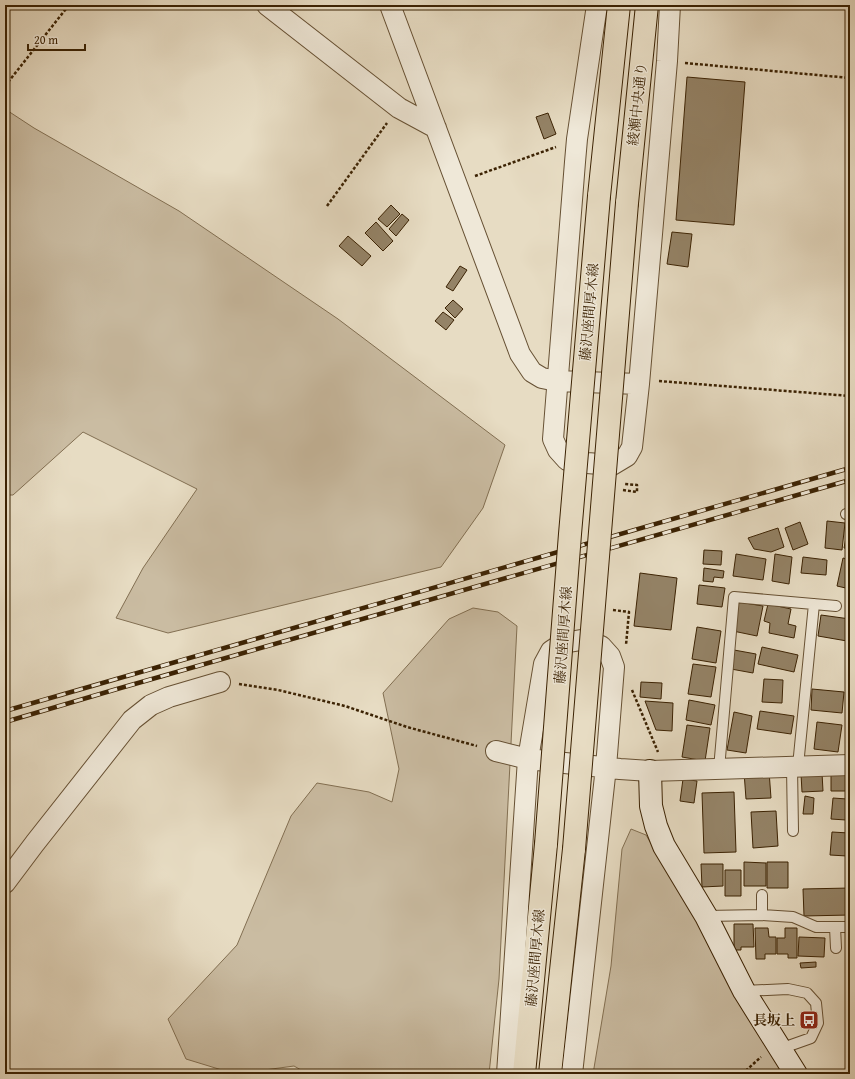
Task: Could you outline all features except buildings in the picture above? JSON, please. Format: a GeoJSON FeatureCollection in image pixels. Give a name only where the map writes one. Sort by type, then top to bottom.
{"type":"FeatureCollection","features":[{"type":"Feature","properties":{"kind":"main road","name":"綾瀬中央通り"},"geometry":{"type":"LineString","coordinates":[[599,196],[619,5]]}},
{"type":"Feature","properties":{"kind":"main road","name":"綾瀬中央通り"},"geometry":{"type":"LineString","coordinates":[[627,203],[647,5]]}},
{"type":"Feature","properties":{"kind":"main road","name":"藤沢座間厚木線"},"geometry":{"type":"LineString","coordinates":[[524,1074],[546,844],[599,196]]}},
{"type":"Feature","properties":{"kind":"main road","name":"藤沢座間厚木線"},"geometry":{"type":"LineString","coordinates":[[550,1074],[574,848],[627,203]]}},
{"type":"Feature","properties":{"kind":"street"},"geometry":{"type":"LineString","coordinates":[[267,5],[400,108],[436,128]]}},
{"type":"Feature","properties":{"kind":"street"},"geometry":{"type":"LineString","coordinates":[[390,5],[520,354],[532,372],[542,378],[557,381],[639,384]]}},
{"type":"Feature","properties":{"kind":"street"},"geometry":{"type":"LineString","coordinates":[[597,5],[578,139],[553,439],[558,450],[567,460],[612,465],[627,456],[632,447],[639,384],[667,61],[670,5]]}},
{"type":"Feature","properties":{"kind":"street"},"geometry":{"type":"LineString","coordinates":[[507,1074],[528,759],[544,664],[551,651],[563,643],[581,640],[601,646],[610,656],[614,667],[606,768],[572,1074]]}},
{"type":"Feature","properties":{"kind":"street"},"geometry":{"type":"LineString","coordinates":[[5,883],[39,837],[132,720],[151,705],[169,696],[220,682]]}},
{"type":"Feature","properties":{"kind":"street"},"geometry":{"type":"LineString","coordinates":[[496,751],[528,759],[606,768],[654,762],[719,769],[850,765]]}},
{"type":"Feature","properties":{"kind":"street"},"geometry":{"type":"LineString","coordinates":[[654,762],[651,806],[656,826],[664,846],[706,916],[744,991],[796,1074]]}},
{"type":"Feature","properties":{"kind":"lane"},"geometry":{"type":"LineString","coordinates":[[719,769],[734,597],[836,606]]}},
{"type":"Feature","properties":{"kind":"lane"},"geometry":{"type":"LineString","coordinates":[[793,831],[795,767],[814,604]]}},
{"type":"Feature","properties":{"kind":"lane"},"geometry":{"type":"LineString","coordinates":[[762,895],[762,915]]}},
{"type":"Feature","properties":{"kind":"lane"},"geometry":{"type":"LineString","coordinates":[[706,916],[762,915],[793,917],[816,927],[850,927]]}},
{"type":"Feature","properties":{"kind":"lane"},"geometry":{"type":"LineString","coordinates":[[835,927],[836,948]]}},
{"type":"Feature","properties":{"kind":"lane"},"geometry":{"type":"LineString","coordinates":[[744,991],[788,988],[807,993],[816,1003],[818,1023],[811,1038],[780,1049]]}},
{"type":"Feature","properties":{"kind":"path"},"geometry":{"type":"LineString","coordinates":[[5,86],[69,5]]}},
{"type":"Feature","properties":{"kind":"path"},"geometry":{"type":"LineString","coordinates":[[667,61],[850,78]]}},
{"type":"Feature","properties":{"kind":"path"},"geometry":{"type":"LineString","coordinates":[[327,206],[400,108]]}},
{"type":"Feature","properties":{"kind":"path"},"geometry":{"type":"LineString","coordinates":[[457,183],[578,139]]}},
{"type":"Feature","properties":{"kind":"path"},"geometry":{"type":"LineString","coordinates":[[639,384],[656,381],[850,396]]}},
{"type":"Feature","properties":{"kind":"path"},"geometry":{"type":"LineString","coordinates":[[617,490],[637,492],[637,485],[625,484]]}},
{"type":"Feature","properties":{"kind":"path"},"geometry":{"type":"LineString","coordinates":[[606,609],[629,612],[626,650]]}},
{"type":"Feature","properties":{"kind":"path"},"geometry":{"type":"LineString","coordinates":[[220,682],[278,690],[345,706],[407,727],[496,751]]}},
{"type":"Feature","properties":{"kind":"path"},"geometry":{"type":"LineString","coordinates":[[630,685],[654,762]]}},
{"type":"Feature","properties":{"kind":"shaded area"},"geometry":{"type":"Polygon","coordinates":[[[5,109],[34,128],[179,211],[338,319],[505,445],[483,508],[441,567],[168,633],[116,618],[143,568],[197,489],[83,432],[13,495],[5,495],[5,109]]]}},
{"type":"Feature","properties":{"kind":"shaded area"},"geometry":{"type":"Polygon","coordinates":[[[473,608],[498,612],[517,626],[499,979],[489,1074],[308,1074],[294,1066],[235,1074],[186,1059],[168,1019],[237,945],[291,816],[317,783],[369,792],[392,802],[399,769],[383,693],[449,619],[473,608]]]}},
{"type":"Feature","properties":{"kind":"shaded area"},"geometry":{"type":"Polygon","coordinates":[[[631,829],[646,835],[787,1074],[593,1074],[611,966],[622,849],[631,829]]]}},
{"type":"Feature","properties":{"kind":"railway"},"geometry":{"type":"LineString","coordinates":[[5,711],[850,468]]}},
{"type":"Feature","properties":{"kind":"railway"},"geometry":{"type":"LineString","coordinates":[[5,722],[850,480]]}},
{"type":"Feature","properties":{"kind":"place","name":"長坂上"},"geometry":{"type":"Point","coordinates":[809,1020]}}]}
